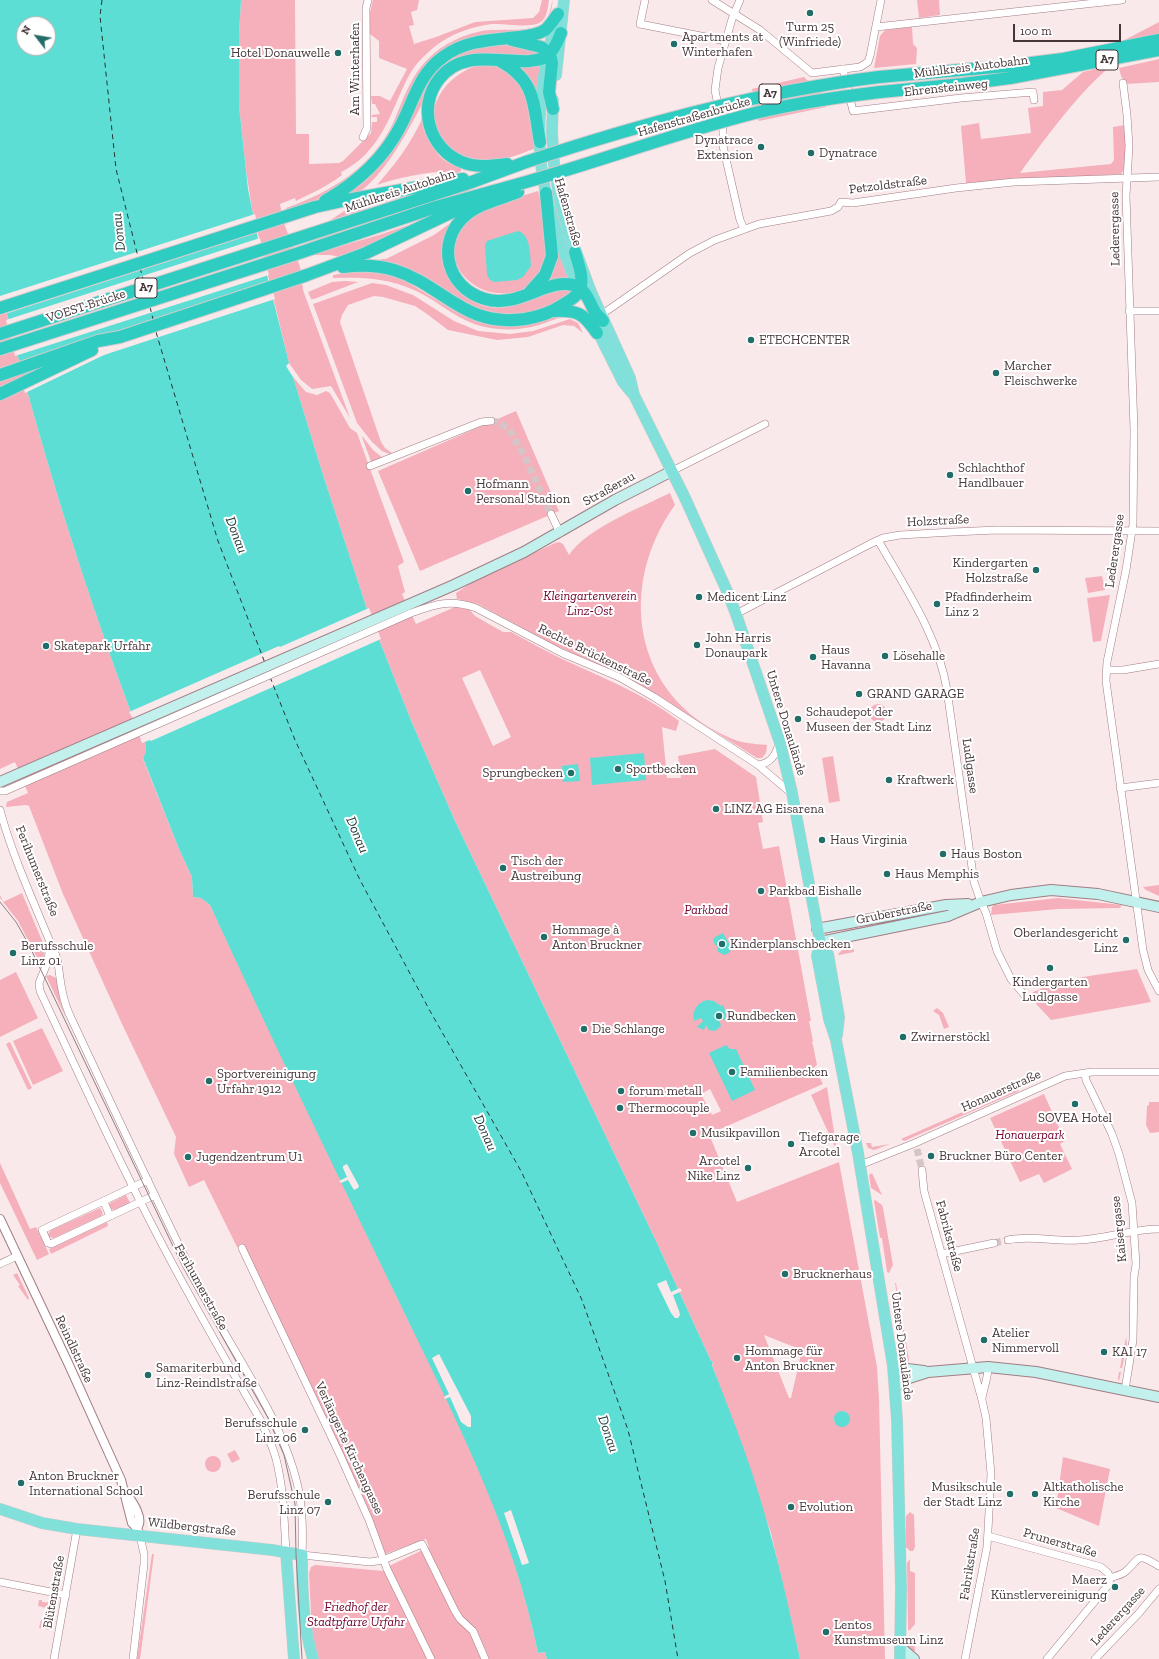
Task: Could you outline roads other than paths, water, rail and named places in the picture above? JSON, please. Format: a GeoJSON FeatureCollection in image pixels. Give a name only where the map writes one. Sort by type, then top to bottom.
{"type":"FeatureCollection","features":[{"type":"Feature","properties":{"kind":"highway"},"geometry":{"type":"LineString","coordinates":[[315,207],[354,183],[385,152],[402,123],[420,83],[436,62],[452,51],[471,43],[535,34],[543,31],[558,14]]}},
{"type":"Feature","properties":{"kind":"highway"},"geometry":{"type":"LineString","coordinates":[[520,164],[484,167],[462,162],[450,155],[440,146],[430,130],[428,123],[428,108],[431,93],[439,78],[457,64],[482,58],[527,61],[548,54],[561,33]]}},
{"type":"Feature","properties":{"kind":"highway"},"geometry":{"type":"LineString","coordinates":[[503,39],[537,46],[548,54],[552,62],[549,92],[553,109]]}},
{"type":"Feature","properties":{"kind":"highway","name":"A7"},"geometry":{"type":"LineString","coordinates":[[1064,64],[1159,40]]}},
{"type":"Feature","properties":{"kind":"highway","name":"A7"},"geometry":{"type":"LineString","coordinates":[[1064,64],[1154,51]]}},
{"type":"Feature","properties":{"kind":"highway"},"geometry":{"type":"LineString","coordinates":[[499,60],[516,72],[528,86],[534,102],[540,142]]}},
{"type":"Feature","properties":{"kind":"highway","name":"Mühlkreis Autobahn"},"geometry":{"type":"LineString","coordinates":[[879,77],[1007,66],[1064,64]]}},
{"type":"Feature","properties":{"kind":"highway","name":"Mühlkreis Autobahn"},"geometry":{"type":"LineString","coordinates":[[880,92],[963,84],[1064,64]]}},
{"type":"Feature","properties":{"kind":"highway","name":"Hafenstraßenbrücke"},"geometry":{"type":"LineString","coordinates":[[520,164],[597,138],[724,104],[792,90],[879,77]]}},
{"type":"Feature","properties":{"kind":"highway","name":"Hafenstraßenbrücke"},"geometry":{"type":"LineString","coordinates":[[519,188],[558,173],[677,135],[755,113],[824,100],[880,92]]}},
{"type":"Feature","properties":{"kind":"highway","name":"Mühlkreis Autobahn"},"geometry":{"type":"LineString","coordinates":[[291,242],[498,173],[520,164]]}},
{"type":"Feature","properties":{"kind":"highway"},"geometry":{"type":"LineString","coordinates":[[0,308],[315,207],[354,198],[498,173]]}},
{"type":"Feature","properties":{"kind":"highway"},"geometry":{"type":"LineString","coordinates":[[519,188],[476,208],[464,217],[453,233],[449,244],[449,258],[451,270],[457,280],[467,290],[477,296],[498,301],[516,299],[558,285],[570,285],[586,293],[596,312],[602,318]]}},
{"type":"Feature","properties":{"kind":"highway","name":"Mühlkreis Autobahn"},"geometry":{"type":"LineString","coordinates":[[296,254],[436,207],[493,192],[519,188]]}},
{"type":"Feature","properties":{"kind":"highway"},"geometry":{"type":"LineString","coordinates":[[0,394],[120,337],[307,275],[394,241],[493,192]]}},
{"type":"Feature","properties":{"kind":"highway"},"geometry":{"type":"LineString","coordinates":[[527,295],[545,275],[552,256],[546,193]]}},
{"type":"Feature","properties":{"kind":"highway","name":"VOEST-Brücke"},"geometry":{"type":"LineString","coordinates":[[0,334],[291,242]]}},
{"type":"Feature","properties":{"kind":"highway"},"geometry":{"type":"LineString","coordinates":[[307,275],[342,267],[360,265],[379,266],[406,274],[456,305],[480,316],[501,320],[520,320],[537,317],[554,311],[576,296],[581,277],[575,252]]}},
{"type":"Feature","properties":{"kind":"highway","name":"VOEST-Brücke"},"geometry":{"type":"LineString","coordinates":[[0,349],[296,254]]}},
{"type":"Feature","properties":{"kind":"highway"},"geometry":{"type":"LineString","coordinates":[[554,311],[570,311],[580,313],[586,318],[597,333]]}},
{"type":"Feature","properties":{"kind":"highway"},"geometry":{"type":"LineString","coordinates":[[0,375],[98,341],[120,337]]}},
{"type":"Feature","properties":{"kind":"main road","name":"Hafenstraße"},"geometry":{"type":"LineString","coordinates":[[563,0],[548,54],[542,90],[540,142],[546,193],[561,243],[597,333],[623,382],[634,395]]}},
{"type":"Feature","properties":{"kind":"main road","name":"Hafenstraße"},"geometry":{"type":"LineString","coordinates":[[563,0],[552,132],[554,164],[563,212],[575,252],[602,318],[630,378],[634,395],[673,474]]}},
{"type":"Feature","properties":{"kind":"main road","name":"Straßerau"},"geometry":{"type":"LineString","coordinates":[[0,782],[22,778],[409,609],[524,552],[615,500],[673,474]]}},
{"type":"Feature","properties":{"kind":"main road","name":"Untere Donaulände"},"geometry":{"type":"LineString","coordinates":[[673,474],[718,570],[736,614],[780,743],[792,793],[820,942],[817,956],[829,1019],[836,1040],[860,1166],[892,1358],[895,1387],[901,1588],[900,1659]]}},
{"type":"Feature","properties":{"kind":"main road","name":"Gruberstraße"},"geometry":{"type":"LineString","coordinates":[[817,929],[946,905],[976,903],[1019,893],[1051,890],[1098,894],[1159,907]]}},
{"type":"Feature","properties":{"kind":"main road","name":"Gruberstraße"},"geometry":{"type":"LineString","coordinates":[[820,942],[948,916],[976,903]]}},
{"type":"Feature","properties":{"kind":"main road"},"geometry":{"type":"LineString","coordinates":[[892,1358],[907,1369],[928,1372]]}},
{"type":"Feature","properties":{"kind":"main road"},"geometry":{"type":"LineString","coordinates":[[895,1387],[906,1379],[928,1372],[972,1367],[988,1367],[1036,1372],[1159,1397]]}},
{"type":"Feature","properties":{"kind":"main road","name":"Wildbergstraße"},"geometry":{"type":"LineString","coordinates":[[0,1510],[42,1523],[77,1529],[138,1532],[302,1555]]}},
{"type":"Feature","properties":{"kind":"main road","name":"Ferihumerstraße"},"geometry":{"type":"LineString","coordinates":[[286,1552],[294,1659]]}},
{"type":"Feature","properties":{"kind":"main road","name":"Ferihumerstraße"},"geometry":{"type":"LineString","coordinates":[[302,1555],[305,1620],[313,1659]]}},
{"type":"Feature","properties":{"kind":"main road"},"geometry":{"type":"LineString","coordinates":[[900,1647],[914,1659]]}},
{"type":"Feature","properties":{"kind":"street","name":"Am Winterhafen"},"geometry":{"type":"LineString","coordinates":[[363,137],[367,128],[366,8],[368,0]]}},
{"type":"Feature","properties":{"kind":"street"},"geometry":{"type":"LineString","coordinates":[[645,0],[640,24],[726,41]]}},
{"type":"Feature","properties":{"kind":"street"},"geometry":{"type":"LineString","coordinates":[[712,0],[735,13],[780,45],[810,72],[815,73],[860,67],[868,62],[881,0]]}},
{"type":"Feature","properties":{"kind":"street"},"geometry":{"type":"LineString","coordinates":[[740,0],[726,41],[717,74],[716,96],[723,131],[723,146],[740,220],[744,229]]}},
{"type":"Feature","properties":{"kind":"street"},"geometry":{"type":"LineString","coordinates":[[876,27],[1122,0]]}},
{"type":"Feature","properties":{"kind":"street","name":"Ehrensteinweg"},"geometry":{"type":"LineString","coordinates":[[843,69],[853,111],[961,98],[1033,92],[1034,100]]}},
{"type":"Feature","properties":{"kind":"street","name":"Lederergasse"},"geometry":{"type":"LineString","coordinates":[[1123,83],[1128,134],[1126,196],[1134,430],[1132,532],[1106,670],[1106,692],[1145,960],[1159,991]]}},
{"type":"Feature","properties":{"kind":"street","name":"Petzoldstraße"},"geometry":{"type":"LineString","coordinates":[[602,318],[690,253],[716,240],[744,229],[780,219],[831,211],[838,207],[841,202],[853,203],[956,188],[1014,182],[1159,178]]}},
{"type":"Feature","properties":{"kind":"street"},"geometry":{"type":"LineString","coordinates":[[1129,311],[1159,311]]}},
{"type":"Feature","properties":{"kind":"street"},"geometry":{"type":"LineString","coordinates":[[370,466],[481,422],[491,421]]}},
{"type":"Feature","properties":{"kind":"street"},"geometry":{"type":"LineString","coordinates":[[673,474],[765,424]]}},
{"type":"Feature","properties":{"kind":"street"},"geometry":{"type":"LineString","coordinates":[[551,514],[560,532]]}},
{"type":"Feature","properties":{"kind":"street","name":"Holzstraße"},"geometry":{"type":"LineString","coordinates":[[736,614],[878,540],[900,535],[975,531],[1159,532]]}},
{"type":"Feature","properties":{"kind":"street","name":"Ludlgasse"},"geometry":{"type":"LineString","coordinates":[[878,540],[925,623],[942,668],[949,702],[976,903],[986,913],[995,946],[1004,967],[1011,979],[1027,998]]}},
{"type":"Feature","properties":{"kind":"street","name":"Rechte Brückenstraße"},"geometry":{"type":"LineString","coordinates":[[409,609],[451,602],[476,608],[562,653],[619,677],[654,697],[758,765],[792,793]]}},
{"type":"Feature","properties":{"kind":"street"},"geometry":{"type":"LineString","coordinates":[[1106,670],[1123,670],[1159,664]]}},
{"type":"Feature","properties":{"kind":"street"},"geometry":{"type":"LineString","coordinates":[[758,765],[764,764],[772,759],[780,743]]}},
{"type":"Feature","properties":{"kind":"street"},"geometry":{"type":"LineString","coordinates":[[0,791],[4,791],[22,778]]}},
{"type":"Feature","properties":{"kind":"street"},"geometry":{"type":"LineString","coordinates":[[1120,788],[1159,783]]}},
{"type":"Feature","properties":{"kind":"street","name":"Ferihumerstraße"},"geometry":{"type":"LineString","coordinates":[[0,810],[7,836],[50,942],[58,957],[62,991],[68,1013],[214,1317],[268,1410],[283,1442],[299,1492],[303,1519],[302,1555]]}},
{"type":"Feature","properties":{"kind":"street","name":"Ferihumerstraße"},"geometry":{"type":"LineString","coordinates":[[50,942],[48,961],[39,983],[40,991],[140,1202],[190,1298],[260,1421],[270,1442],[276,1458],[281,1481],[286,1552]]}},
{"type":"Feature","properties":{"kind":"street","name":"Honauerstraße"},"geometry":{"type":"LineString","coordinates":[[860,1166],[916,1146],[1065,1076],[1085,1073],[1159,1072]]}},
{"type":"Feature","properties":{"kind":"street","name":"Kaisergasse"},"geometry":{"type":"LineString","coordinates":[[1085,1073],[1086,1080],[1112,1134],[1132,1203],[1137,1258],[1134,1277],[1133,1340],[1125,1390]]}},
{"type":"Feature","properties":{"kind":"street","name":"Fabrikstraße"},"geometry":{"type":"LineString","coordinates":[[922,1170],[924,1192],[982,1400],[986,1418],[991,1474],[988,1536],[965,1659]]}},
{"type":"Feature","properties":{"kind":"street"},"geometry":{"type":"LineString","coordinates":[[148,1180],[42,1230],[50,1244],[155,1195]]}},
{"type":"Feature","properties":{"kind":"street"},"geometry":{"type":"LineString","coordinates":[[104,1202],[110,1216]]}},
{"type":"Feature","properties":{"kind":"street","name":"Reindlstraße"},"geometry":{"type":"LineString","coordinates":[[0,1219],[69,1365],[124,1490],[126,1505],[132,1523],[138,1532],[144,1554],[144,1564],[132,1659]]}},
{"type":"Feature","properties":{"kind":"street"},"geometry":{"type":"LineString","coordinates":[[1008,1240],[1020,1238],[1065,1241],[1082,1240],[1135,1231],[1159,1229]]}},
{"type":"Feature","properties":{"kind":"street"},"geometry":{"type":"LineString","coordinates":[[941,1254],[994,1243]]}},
{"type":"Feature","properties":{"kind":"street","name":"Verlängerte Kirchengasse"},"geometry":{"type":"LineString","coordinates":[[242,1248],[340,1455],[369,1520],[383,1560],[431,1659]]}},
{"type":"Feature","properties":{"kind":"street"},"geometry":{"type":"LineString","coordinates":[[0,1264],[17,1256]]}},
{"type":"Feature","properties":{"kind":"street","name":"Fabrikstraße"},"geometry":{"type":"LineString","coordinates":[[982,1400],[988,1374],[988,1367]]}},
{"type":"Feature","properties":{"kind":"street","name":"Blütenstraße"},"geometry":{"type":"LineString","coordinates":[[54,1659],[77,1529]]}},
{"type":"Feature","properties":{"kind":"street","name":"Prunerstraße"},"geometry":{"type":"LineString","coordinates":[[988,1536],[1101,1567],[1110,1578]]}},
{"type":"Feature","properties":{"kind":"street","name":"Wildbergstraße"},"geometry":{"type":"LineString","coordinates":[[302,1555],[370,1562],[383,1560],[422,1544],[458,1616],[473,1631],[485,1659]]}},
{"type":"Feature","properties":{"kind":"street"},"geometry":{"type":"LineString","coordinates":[[1047,1659],[1109,1584],[1110,1578],[1124,1572],[1140,1558],[1147,1559],[1159,1566]]}},
{"type":"Feature","properties":{"kind":"street"},"geometry":{"type":"LineString","coordinates":[[0,1582],[66,1595]]}},
{"type":"Feature","properties":{"kind":"street","name":"Lederergasse"},"geometry":{"type":"LineString","coordinates":[[1095,1659],[1139,1613],[1159,1589]]}},
{"type":"Feature","properties":{"kind":"water","name":"Donau"},"geometry":{"type":"Polygon","coordinates":[[[0,0],[241,0],[239,35],[239,106],[248,189],[258,239],[289,363],[286,366],[293,377],[367,609],[412,723],[455,821],[656,1241],[711,1361],[713,1362],[712,1365],[758,1490],[778,1564],[800,1659],[547,1659],[545,1652],[538,1653],[528,1608],[515,1564],[482,1479],[445,1396],[282,1059],[210,905],[201,898],[193,897],[192,877],[179,849],[143,758],[146,745],[143,734],[130,710],[62,510],[32,408],[5,306],[0,305],[0,0]]]}},
{"type":"Feature","properties":{"kind":"water"},"geometry":{"type":"Polygon","coordinates":[[[518,231],[522,233],[528,241],[531,266],[523,277],[517,280],[494,282],[490,280],[487,275],[485,245],[487,241],[518,231]]]}},
{"type":"Feature","properties":{"kind":"water","name":"Sportbecken"},"geometry":{"type":"Polygon","coordinates":[[[644,753],[646,780],[592,785],[590,758],[644,753]]]}},
{"type":"Feature","properties":{"kind":"water","name":"Sprungbecken"},"geometry":{"type":"Polygon","coordinates":[[[578,764],[580,781],[563,782],[562,766],[578,764]]]}},
{"type":"Feature","properties":{"kind":"water","name":"Kinderplanschbecken"},"geometry":{"type":"Polygon","coordinates":[[[723,933],[731,947],[730,952],[725,955],[718,952],[717,946],[713,940],[715,937],[723,933]]]}},
{"type":"Feature","properties":{"kind":"water","name":"Rundbecken"},"geometry":{"type":"Polygon","coordinates":[[[707,1000],[714,1001],[721,1006],[723,1005],[726,1013],[725,1020],[719,1018],[721,1026],[715,1031],[709,1030],[706,1025],[704,1030],[697,1027],[703,1021],[701,1018],[694,1021],[696,1008],[700,1003],[707,1000]]]}},
{"type":"Feature","properties":{"kind":"water","name":"Familienbecken"},"geometry":{"type":"Polygon","coordinates":[[[726,1045],[730,1049],[736,1049],[755,1090],[732,1101],[709,1053],[726,1045]]]}},
{"type":"Feature","properties":{"kind":"water"},"geometry":{"type":"Polygon","coordinates":[[[842,1411],[848,1413],[850,1419],[848,1425],[842,1427],[836,1425],[834,1419],[836,1413],[842,1411]]]}},
{"type":"Feature","properties":{"kind":"tunnel"},"geometry":{"type":"LineString","coordinates":[[491,421],[497,422],[508,428],[524,455],[551,514]]}},
{"type":"Feature","properties":{"kind":"tunnel"},"geometry":{"type":"LineString","coordinates":[[917,1149],[922,1170]]}},
{"type":"Feature","properties":{"kind":"tunnel"},"geometry":{"type":"LineString","coordinates":[[994,1243],[1008,1240]]}},
{"type":"Feature","properties":{"kind":"tram line"},"geometry":{"type":"LineString","coordinates":[[0,902],[16,922],[28,943],[183,1267],[268,1418],[284,1455],[295,1504],[296,1554],[302,1659]]}},
{"type":"Feature","properties":{"kind":"place","name":"Turm 25 (Winfriede)"},"geometry":{"type":"Point","coordinates":[810,13]}},
{"type":"Feature","properties":{"kind":"place","name":"Apartments at Winterhafen"},"geometry":{"type":"Point","coordinates":[674,44]}},
{"type":"Feature","properties":{"kind":"place","name":"Hotel Donauwelle"},"geometry":{"type":"Point","coordinates":[338,53]}},
{"type":"Feature","properties":{"kind":"place","name":"Dynatrace Extension"},"geometry":{"type":"Point","coordinates":[761,147]}},
{"type":"Feature","properties":{"kind":"place","name":"Dynatrace"},"geometry":{"type":"Point","coordinates":[811,153]}},
{"type":"Feature","properties":{"kind":"place","name":"ETECHCENTER"},"geometry":{"type":"Point","coordinates":[751,340]}},
{"type":"Feature","properties":{"kind":"place","name":"Marcher Fleischwerke"},"geometry":{"type":"Point","coordinates":[996,373]}},
{"type":"Feature","properties":{"kind":"place","name":"Schlachthof Handlbauer"},"geometry":{"type":"Point","coordinates":[950,475]}},
{"type":"Feature","properties":{"kind":"place","name":"Hofmann Personal Stadion"},"geometry":{"type":"Point","coordinates":[468,491]}},
{"type":"Feature","properties":{"kind":"place","name":"Kindergarten Holzstraße"},"geometry":{"type":"Point","coordinates":[1036,570]}},
{"type":"Feature","properties":{"kind":"place","name":"Medicent Linz"},"geometry":{"type":"Point","coordinates":[699,597]}},
{"type":"Feature","properties":{"kind":"place","name":"Pfadfinderheim Linz 2"},"geometry":{"type":"Point","coordinates":[937,604]}},
{"type":"Feature","properties":{"kind":"place","name":"John Harris Donaupark"},"geometry":{"type":"Point","coordinates":[697,645]}},
{"type":"Feature","properties":{"kind":"place","name":"Skatepark Urfahr"},"geometry":{"type":"Point","coordinates":[46,646]}},
{"type":"Feature","properties":{"kind":"place","name":"Lösehalle"},"geometry":{"type":"Point","coordinates":[885,656]}},
{"type":"Feature","properties":{"kind":"place","name":"Haus Havanna"},"geometry":{"type":"Point","coordinates":[813,657]}},
{"type":"Feature","properties":{"kind":"place","name":"GRAND GARAGE"},"geometry":{"type":"Point","coordinates":[859,694]}},
{"type":"Feature","properties":{"kind":"place","name":"Schaudepot der Museen der Stadt Linz"},"geometry":{"type":"Point","coordinates":[798,719]}},
{"type":"Feature","properties":{"kind":"place","name":"Sportbecken"},"geometry":{"type":"Point","coordinates":[618,769]}},
{"type":"Feature","properties":{"kind":"place","name":"Sprungbecken"},"geometry":{"type":"Point","coordinates":[571,773]}},
{"type":"Feature","properties":{"kind":"place","name":"Kraftwerk"},"geometry":{"type":"Point","coordinates":[889,780]}},
{"type":"Feature","properties":{"kind":"place","name":"LINZ AG Eisarena"},"geometry":{"type":"Point","coordinates":[716,809]}},
{"type":"Feature","properties":{"kind":"place","name":"Haus Virginia"},"geometry":{"type":"Point","coordinates":[822,840]}},
{"type":"Feature","properties":{"kind":"place","name":"Haus Boston"},"geometry":{"type":"Point","coordinates":[943,854]}},
{"type":"Feature","properties":{"kind":"place","name":"Tisch der Austreibung"},"geometry":{"type":"Point","coordinates":[503,868]}},
{"type":"Feature","properties":{"kind":"place","name":"Haus Memphis"},"geometry":{"type":"Point","coordinates":[887,874]}},
{"type":"Feature","properties":{"kind":"place","name":"Parkbad Eishalle"},"geometry":{"type":"Point","coordinates":[761,891]}},
{"type":"Feature","properties":{"kind":"place","name":"Hommage à Anton Bruckner"},"geometry":{"type":"Point","coordinates":[544,937]}},
{"type":"Feature","properties":{"kind":"place","name":"Oberlandesgericht Linz"},"geometry":{"type":"Point","coordinates":[1126,940]}},
{"type":"Feature","properties":{"kind":"place","name":"Kinderplanschbecken"},"geometry":{"type":"Point","coordinates":[722,944]}},
{"type":"Feature","properties":{"kind":"place","name":"Berufsschule Linz 01"},"geometry":{"type":"Point","coordinates":[13,953]}},
{"type":"Feature","properties":{"kind":"place","name":"Kindergarten Ludlgasse"},"geometry":{"type":"Point","coordinates":[1050,968]}},
{"type":"Feature","properties":{"kind":"place","name":"Rundbecken"},"geometry":{"type":"Point","coordinates":[719,1016]}},
{"type":"Feature","properties":{"kind":"place","name":"Die Schlange"},"geometry":{"type":"Point","coordinates":[584,1029]}},
{"type":"Feature","properties":{"kind":"place","name":"Zwirnerstöckl"},"geometry":{"type":"Point","coordinates":[903,1037]}},
{"type":"Feature","properties":{"kind":"place","name":"Familienbecken"},"geometry":{"type":"Point","coordinates":[732,1072]}},
{"type":"Feature","properties":{"kind":"place","name":"Sportvereinigung Urfahr 1912"},"geometry":{"type":"Point","coordinates":[209,1081]}},
{"type":"Feature","properties":{"kind":"place","name":"forum metall"},"geometry":{"type":"Point","coordinates":[621,1091]}},
{"type":"Feature","properties":{"kind":"place","name":"SOVEA Hotel"},"geometry":{"type":"Point","coordinates":[1075,1104]}},
{"type":"Feature","properties":{"kind":"place","name":"Thermocouple"},"geometry":{"type":"Point","coordinates":[620,1108]}},
{"type":"Feature","properties":{"kind":"place","name":"Musikpavillon"},"geometry":{"type":"Point","coordinates":[693,1133]}},
{"type":"Feature","properties":{"kind":"place","name":"Tiefgarage Arcotel"},"geometry":{"type":"Point","coordinates":[791,1144]}},
{"type":"Feature","properties":{"kind":"place","name":"Bruckner Büro Center"},"geometry":{"type":"Point","coordinates":[931,1156]}},
{"type":"Feature","properties":{"kind":"place","name":"Jugendzentrum U1"},"geometry":{"type":"Point","coordinates":[188,1157]}},
{"type":"Feature","properties":{"kind":"place","name":"Arcotel Nike Linz"},"geometry":{"type":"Point","coordinates":[748,1168]}},
{"type":"Feature","properties":{"kind":"place","name":"Brucknerhaus"},"geometry":{"type":"Point","coordinates":[785,1274]}},
{"type":"Feature","properties":{"kind":"place","name":"Atelier Nimmervoll"},"geometry":{"type":"Point","coordinates":[984,1340]}},
{"type":"Feature","properties":{"kind":"place","name":"KAI 17"},"geometry":{"type":"Point","coordinates":[1104,1352]}},
{"type":"Feature","properties":{"kind":"place","name":"Hommage für Anton Bruckner"},"geometry":{"type":"Point","coordinates":[737,1358]}},
{"type":"Feature","properties":{"kind":"place","name":"Samariterbund Linz-Reindlstraße"},"geometry":{"type":"Point","coordinates":[148,1375]}},
{"type":"Feature","properties":{"kind":"place","name":"Berufsschule Linz 06"},"geometry":{"type":"Point","coordinates":[305,1430]}},
{"type":"Feature","properties":{"kind":"place","name":"Anton Bruckner International School"},"geometry":{"type":"Point","coordinates":[21,1483]}},
{"type":"Feature","properties":{"kind":"place","name":"Musikschule der Stadt Linz"},"geometry":{"type":"Point","coordinates":[1010,1494]}},
{"type":"Feature","properties":{"kind":"place","name":"Altkatholische Kirche"},"geometry":{"type":"Point","coordinates":[1035,1494]}},
{"type":"Feature","properties":{"kind":"place","name":"Berufsschule Linz 07"},"geometry":{"type":"Point","coordinates":[328,1502]}},
{"type":"Feature","properties":{"kind":"place","name":"Evolution"},"geometry":{"type":"Point","coordinates":[791,1507]}},
{"type":"Feature","properties":{"kind":"place","name":"Maerz Künstlervereinigung"},"geometry":{"type":"Point","coordinates":[1115,1587]}},
{"type":"Feature","properties":{"kind":"place","name":"Lentos Kunstmuseum Linz"},"geometry":{"type":"Point","coordinates":[826,1632]}},
{"type":"Feature","properties":{"kind":"park label","name":"Kleingartenverein Linz-Ost"},"geometry":{"type":"Point","coordinates":[590,604]}},
{"type":"Feature","properties":{"kind":"park label","name":"Parkbad"},"geometry":{"type":"Point","coordinates":[706,910]}},
{"type":"Feature","properties":{"kind":"park label","name":"Honauerpark"},"geometry":{"type":"Point","coordinates":[1030,1135]}},
{"type":"Feature","properties":{"kind":"park label","name":"Friedhof der Stadtpfarre Urfahr"},"geometry":{"type":"Point","coordinates":[356,1614]}}]}
